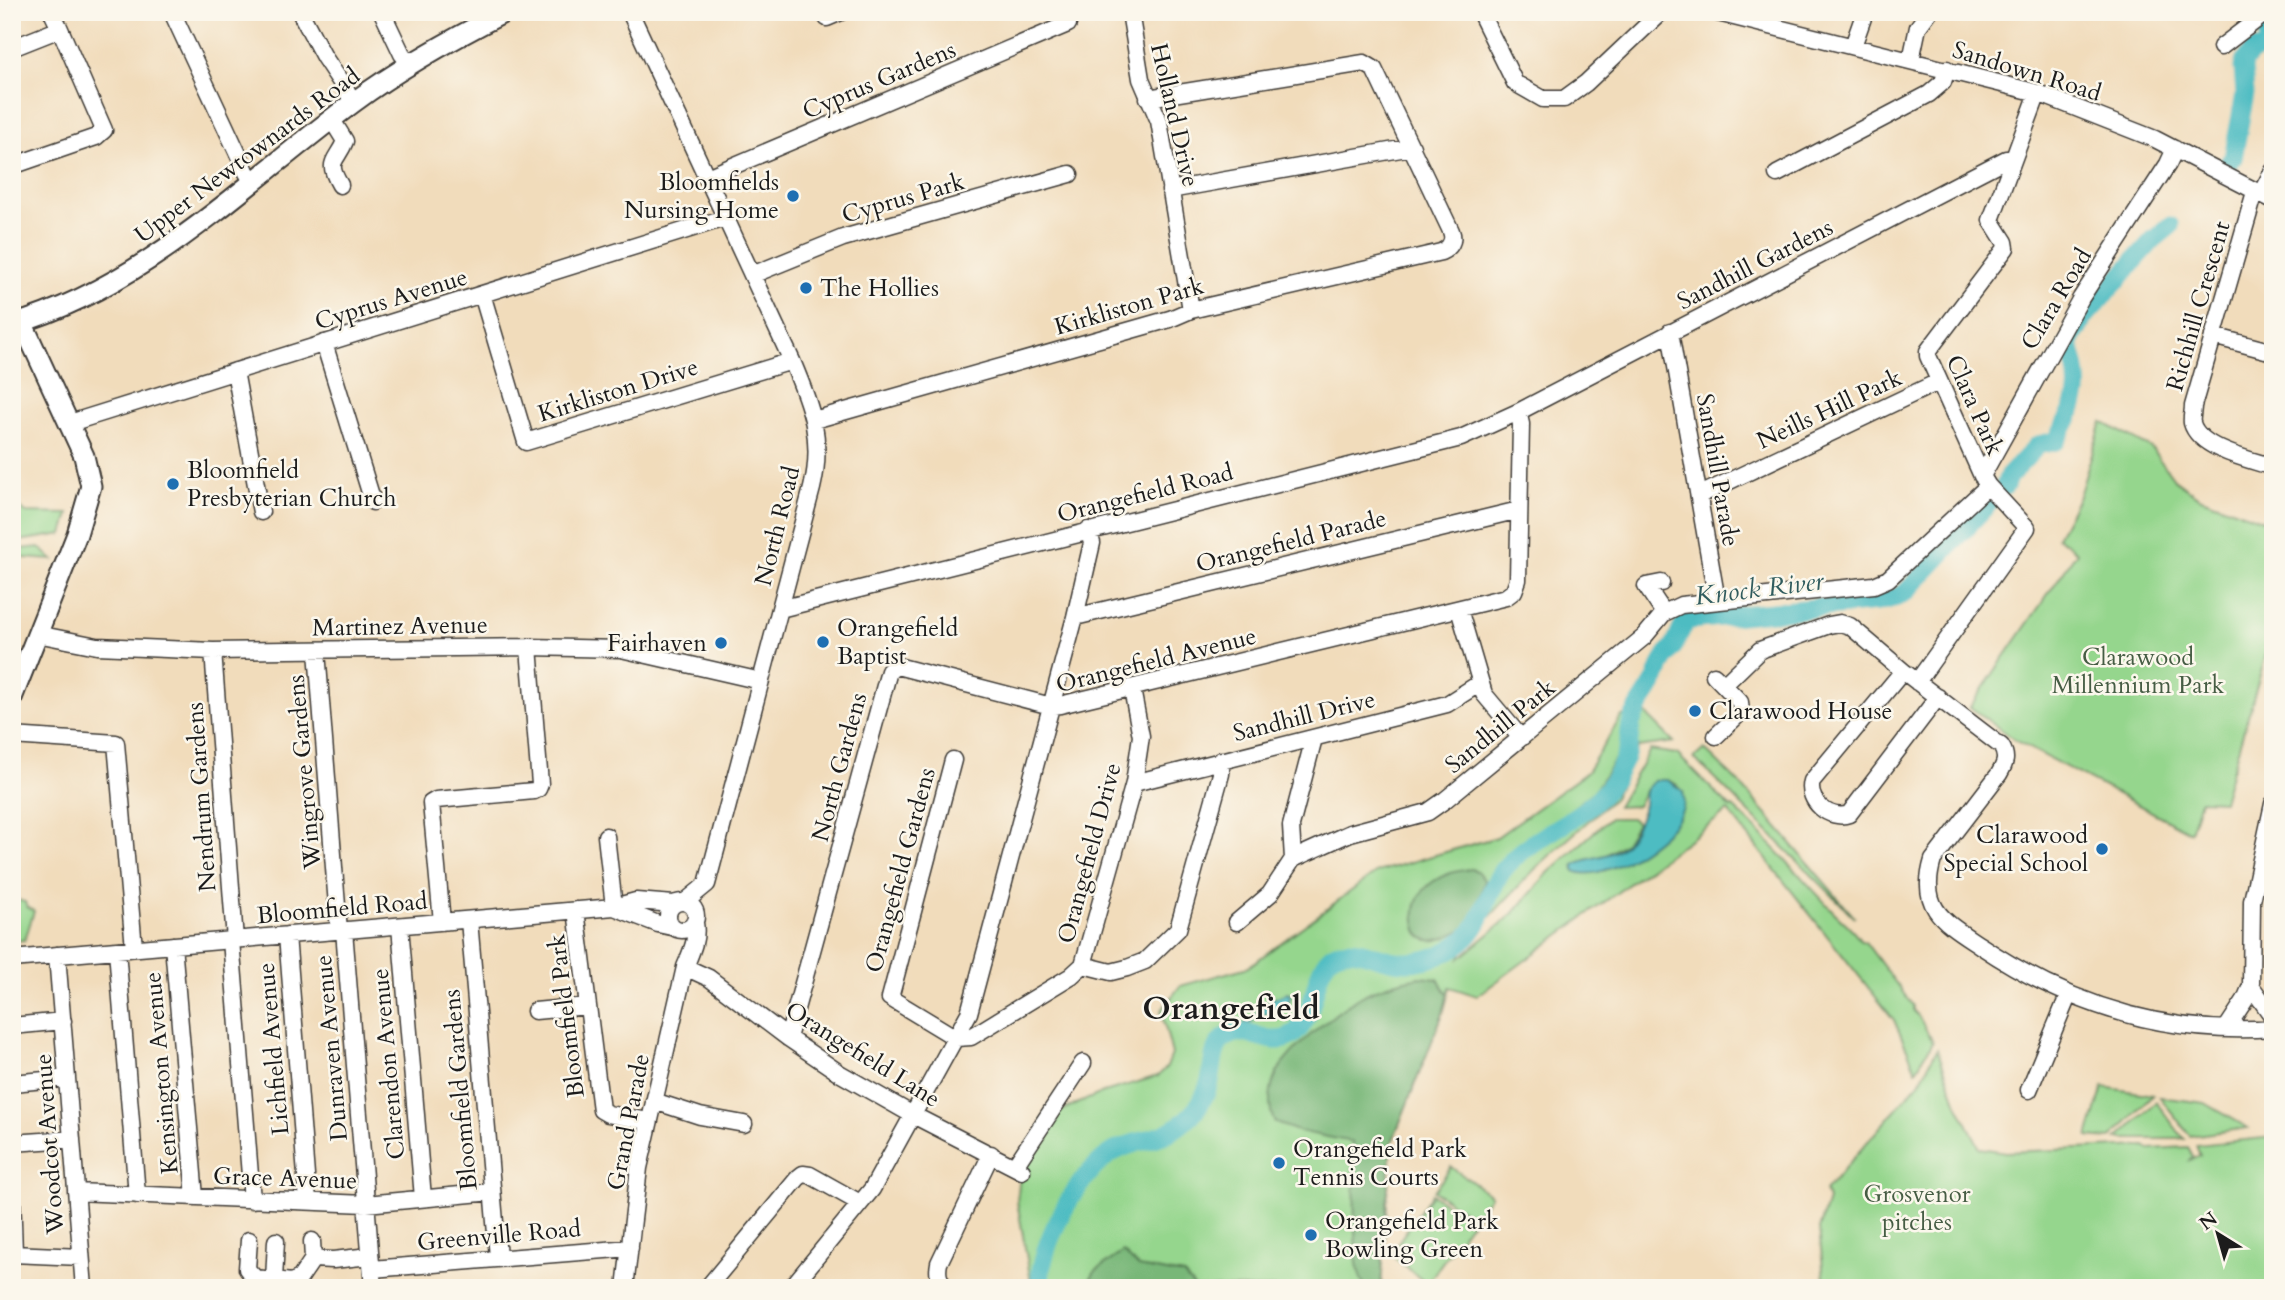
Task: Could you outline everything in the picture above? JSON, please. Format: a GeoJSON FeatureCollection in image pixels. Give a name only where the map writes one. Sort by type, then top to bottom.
{"type":"FeatureCollection","features":[{"type":"Feature","properties":{"kind":"main road","name":"Upper Newtownards Road"},"geometry":{"type":"LineString","coordinates":[[17,323],[76,299],[145,262],[201,224],[354,102],[410,64],[505,12]]}},
{"type":"Feature","properties":{"kind":"main road"},"geometry":{"type":"LineString","coordinates":[[12,698],[77,534],[91,486],[88,466],[69,424],[17,323]]}},
{"type":"Feature","properties":{"kind":"street"},"geometry":{"type":"LineString","coordinates":[[12,166],[96,137],[104,130],[52,12]]}},
{"type":"Feature","properties":{"kind":"street"},"geometry":{"type":"LineString","coordinates":[[172,12],[253,183]]}},
{"type":"Feature","properties":{"kind":"street"},"geometry":{"type":"LineString","coordinates":[[300,12],[324,57],[354,102]]}},
{"type":"Feature","properties":{"kind":"street"},"geometry":{"type":"LineString","coordinates":[[382,12],[410,64]]}},
{"type":"Feature","properties":{"kind":"street","name":"North Road"},"geometry":{"type":"LineString","coordinates":[[630,12],[792,361],[814,419],[817,453],[812,488],[705,899],[696,920]]}},
{"type":"Feature","properties":{"kind":"street"},"geometry":{"type":"LineString","coordinates":[[824,12],[827,18],[841,12]]}},
{"type":"Feature","properties":{"kind":"street","name":"Holland Drive"},"geometry":{"type":"LineString","coordinates":[[1130,12],[1141,79],[1159,121],[1191,310]]}},
{"type":"Feature","properties":{"kind":"street"},"geometry":{"type":"LineString","coordinates":[[1480,12],[1514,83],[1543,99],[1564,99],[1586,83],[1661,12]]}},
{"type":"Feature","properties":{"kind":"street","name":"Sandown Road"},"geometry":{"type":"LineString","coordinates":[[1714,12],[2038,93],[2175,149],[2263,196]]}},
{"type":"Feature","properties":{"kind":"street"},"geometry":{"type":"LineString","coordinates":[[1853,46],[1865,12]]}},
{"type":"Feature","properties":{"kind":"street"},"geometry":{"type":"LineString","coordinates":[[1911,60],[1918,27],[1929,12]]}},
{"type":"Feature","properties":{"kind":"street"},"geometry":{"type":"LineString","coordinates":[[2221,47],[2267,12]]}},
{"type":"Feature","properties":{"kind":"street","name":"Cyprus Gardens"},"geometry":{"type":"LineString","coordinates":[[707,177],[1068,24]]}},
{"type":"Feature","properties":{"kind":"street"},"geometry":{"type":"LineString","coordinates":[[12,48],[60,29]]}},
{"type":"Feature","properties":{"kind":"street"},"geometry":{"type":"LineString","coordinates":[[1149,98],[1370,64],[1412,147],[1170,190]]}},
{"type":"Feature","properties":{"kind":"street"},"geometry":{"type":"LineString","coordinates":[[1777,174],[1929,94],[1943,82],[1947,69]]}},
{"type":"Feature","properties":{"kind":"street","name":"Clara Park"},"geometry":{"type":"LineString","coordinates":[[1917,682],[2027,528],[1985,481],[1938,382],[1928,351],[2006,248],[1992,219],[2038,93]]}},
{"type":"Feature","properties":{"kind":"street"},"geometry":{"type":"LineString","coordinates":[[332,120],[345,141],[333,160],[332,167],[340,185]]}},
{"type":"Feature","properties":{"kind":"street","name":"Kirkliston Park"},"geometry":{"type":"LineString","coordinates":[[814,419],[1191,310],[1441,252],[1450,246],[1453,239],[1451,231],[1412,147]]}},
{"type":"Feature","properties":{"kind":"street","name":"Clara Road"},"geometry":{"type":"LineString","coordinates":[[1985,481],[2081,298],[2175,149]]}},
{"type":"Feature","properties":{"kind":"street","name":"Sandhill Gardens"},"geometry":{"type":"LineString","coordinates":[[1518,412],[2006,159],[2012,159]]}},
{"type":"Feature","properties":{"kind":"street","name":"Richhill Crescent"},"geometry":{"type":"LineString","coordinates":[[2273,171],[2213,337],[2193,407],[2192,423],[2201,437],[2225,452],[2273,467]]}},
{"type":"Feature","properties":{"kind":"street","name":"Cyprus Park"},"geometry":{"type":"LineString","coordinates":[[752,275],[843,239],[1070,174]]}},
{"type":"Feature","properties":{"kind":"street","name":"Cyprus Avenue"},"geometry":{"type":"LineString","coordinates":[[69,424],[725,218]]}},
{"type":"Feature","properties":{"kind":"street","name":"Kirkliston Drive"},"geometry":{"type":"LineString","coordinates":[[482,294],[526,442],[792,361]]}},
{"type":"Feature","properties":{"kind":"street","name":"Sandhill Parade"},"geometry":{"type":"LineString","coordinates":[[1670,332],[1717,601]]}},
{"type":"Feature","properties":{"kind":"street"},"geometry":{"type":"LineString","coordinates":[[2213,337],[2273,352]]}},
{"type":"Feature","properties":{"kind":"street"},"geometry":{"type":"LineString","coordinates":[[324,343],[373,502]]}},
{"type":"Feature","properties":{"kind":"street"},"geometry":{"type":"LineString","coordinates":[[235,371],[261,512]]}},
{"type":"Feature","properties":{"kind":"street","name":"Neills Hill Park"},"geometry":{"type":"LineString","coordinates":[[1700,495],[1938,382]]}},
{"type":"Feature","properties":{"kind":"street","name":"Orangefield Avenue"},"geometry":{"type":"LineString","coordinates":[[791,1288],[872,1189],[969,1013],[1051,706],[1132,689],[1506,597],[1514,590],[1518,580],[1521,424],[1518,412]]}},
{"type":"Feature","properties":{"kind":"street","name":"Orangefield Road"},"geometry":{"type":"LineString","coordinates":[[780,609],[1088,530],[1429,448],[1461,438],[1518,412]]}},
{"type":"Feature","properties":{"kind":"street"},"geometry":{"type":"LineString","coordinates":[[1661,583],[1646,586],[1664,612],[1681,605],[1874,585],[1888,579],[1985,481]]}},
{"type":"Feature","properties":{"kind":"street","name":"Orangefield Parade"},"geometry":{"type":"LineString","coordinates":[[1075,617],[1519,510]]}},
{"type":"Feature","properties":{"kind":"street"},"geometry":{"type":"LineString","coordinates":[[1051,706],[1092,543],[1088,530]]}},
{"type":"Feature","properties":{"kind":"street"},"geometry":{"type":"LineString","coordinates":[[1459,609],[1484,694],[1521,738]]}},
{"type":"Feature","properties":{"kind":"street","name":"Sandhill Park"},"geometry":{"type":"LineString","coordinates":[[1293,859],[1350,833],[1428,812],[1644,637],[1664,612]]}},
{"type":"Feature","properties":{"kind":"street"},"geometry":{"type":"LineString","coordinates":[[1716,736],[1741,712],[1742,707],[1719,680],[1760,650],[1840,622],[1850,626],[2006,752],[2005,764],[1933,860],[1928,877],[1928,893],[1934,910],[1948,924],[2012,967],[2068,996],[2154,1021],[2226,1029],[2273,1027]]}},
{"type":"Feature","properties":{"kind":"street","name":"Martinez Avenue"},"geometry":{"type":"LineString","coordinates":[[37,634],[97,646],[213,651],[529,647],[621,649],[761,681]]}},
{"type":"Feature","properties":{"kind":"street"},"geometry":{"type":"LineString","coordinates":[[442,922],[431,803],[534,791],[540,784],[529,647]]}},
{"type":"Feature","properties":{"kind":"street","name":"Nendrum Gardens"},"geometry":{"type":"LineString","coordinates":[[213,651],[252,1200]]}},
{"type":"Feature","properties":{"kind":"street","name":"Wingrove Gardens"},"geometry":{"type":"LineString","coordinates":[[317,651],[342,930]]}},
{"type":"Feature","properties":{"kind":"street","name":"North Gardens"},"geometry":{"type":"LineString","coordinates":[[788,1038],[889,671],[897,666],[1051,706]]}},
{"type":"Feature","properties":{"kind":"street"},"geometry":{"type":"LineString","coordinates":[[1903,671],[1812,781],[1809,789],[1812,798],[1833,816],[1842,817],[1849,814],[1938,697]]}},
{"type":"Feature","properties":{"kind":"street","name":"Sandhill Drive"},"geometry":{"type":"LineString","coordinates":[[1134,783],[1447,705],[1480,684]]}},
{"type":"Feature","properties":{"kind":"street","name":"Orangefield Drive"},"geometry":{"type":"LineString","coordinates":[[956,1038],[971,1037],[1071,976],[1083,965],[1134,783],[1141,736],[1132,689]]}},
{"type":"Feature","properties":{"kind":"street"},"geometry":{"type":"LineString","coordinates":[[12,736],[116,743],[134,948]]}},
{"type":"Feature","properties":{"kind":"street"},"geometry":{"type":"LineString","coordinates":[[1237,922],[1270,894],[1293,859],[1292,826],[1314,738]]}},
{"type":"Feature","properties":{"kind":"street","name":"Orangefield Gardens"},"geometry":{"type":"LineString","coordinates":[[953,760],[890,998],[956,1038]]}},
{"type":"Feature","properties":{"kind":"street"},"geometry":{"type":"LineString","coordinates":[[1083,965],[1111,972],[1127,968],[1144,961],[1178,929],[1221,774],[1221,760]]}},
{"type":"Feature","properties":{"kind":"street"},"geometry":{"type":"LineString","coordinates":[[2226,1029],[2251,986],[2252,901],[2265,869],[2273,804]]}},
{"type":"Feature","properties":{"kind":"street"},"geometry":{"type":"LineString","coordinates":[[606,836],[614,907],[673,928],[688,930],[696,920],[693,907],[680,903]]}},
{"type":"Feature","properties":{"kind":"street"},"geometry":{"type":"LineString","coordinates":[[673,928],[667,915],[707,884]]}},
{"type":"Feature","properties":{"kind":"street","name":"Bloomfield Road"},"geometry":{"type":"LineString","coordinates":[[12,959],[614,907],[636,901],[680,903]]}},
{"type":"Feature","properties":{"kind":"street","name":"Bloomfield Park"},"geometry":{"type":"LineString","coordinates":[[576,910],[601,1110],[608,1114],[648,1121]]}},
{"type":"Feature","properties":{"kind":"street","name":"Bloomfield Gardens"},"geometry":{"type":"LineString","coordinates":[[469,920],[498,1257]]}},
{"type":"Feature","properties":{"kind":"street","name":"Grand Parade"},"geometry":{"type":"LineString","coordinates":[[625,1288],[639,1168],[648,1121],[685,967],[697,933],[696,920]]}},
{"type":"Feature","properties":{"kind":"street","name":"Clarendon Avenue"},"geometry":{"type":"LineString","coordinates":[[400,926],[423,1198]]}},
{"type":"Feature","properties":{"kind":"street","name":"Grand Parade"},"geometry":{"type":"LineString","coordinates":[[673,928],[685,967]]}},
{"type":"Feature","properties":{"kind":"street","name":"Dunraven Avenue"},"geometry":{"type":"LineString","coordinates":[[342,930],[373,1288]]}},
{"type":"Feature","properties":{"kind":"street","name":"Lichfield Avenue"},"geometry":{"type":"LineString","coordinates":[[287,935],[308,1201]]}},
{"type":"Feature","properties":{"kind":"street","name":"Kensington Avenue"},"geometry":{"type":"LineString","coordinates":[[173,945],[195,1197]]}},
{"type":"Feature","properties":{"kind":"street"},"geometry":{"type":"LineString","coordinates":[[117,950],[137,1195]]}},
{"type":"Feature","properties":{"kind":"street","name":"Woodcot Avenue"},"geometry":{"type":"LineString","coordinates":[[57,954],[84,1288]]}},
{"type":"Feature","properties":{"kind":"street","name":"Orangefield Lane"},"geometry":{"type":"LineString","coordinates":[[685,967],[709,978],[841,1074],[913,1115],[1018,1168],[1083,1063]]}},
{"type":"Feature","properties":{"kind":"street"},"geometry":{"type":"LineString","coordinates":[[2251,986],[2273,1017]]}},
{"type":"Feature","properties":{"kind":"street"},"geometry":{"type":"LineString","coordinates":[[2029,1090],[2068,996]]}},
{"type":"Feature","properties":{"kind":"street"},"geometry":{"type":"LineString","coordinates":[[535,1011],[587,1006]]}},
{"type":"Feature","properties":{"kind":"street"},"geometry":{"type":"LineString","coordinates":[[12,1026],[63,1021]]}},
{"type":"Feature","properties":{"kind":"street"},"geometry":{"type":"LineString","coordinates":[[12,1083],[67,1078]]}},
{"type":"Feature","properties":{"kind":"street"},"geometry":{"type":"LineString","coordinates":[[654,1101],[700,1116],[744,1124]]}},
{"type":"Feature","properties":{"kind":"street"},"geometry":{"type":"LineString","coordinates":[[12,1143],[72,1139]]}},
{"type":"Feature","properties":{"kind":"street"},"geometry":{"type":"LineString","coordinates":[[946,1288],[937,1272],[939,1263],[991,1154]]}},
{"type":"Feature","properties":{"kind":"street"},"geometry":{"type":"LineString","coordinates":[[707,1288],[803,1174],[810,1175],[860,1203]]}},
{"type":"Feature","properties":{"kind":"street"},"geometry":{"type":"LineString","coordinates":[[12,1191],[13,1254],[81,1256]]}},
{"type":"Feature","properties":{"kind":"street","name":"Grace Avenue"},"geometry":{"type":"LineString","coordinates":[[76,1192],[366,1203],[492,1192]]}},
{"type":"Feature","properties":{"kind":"street"},"geometry":{"type":"LineString","coordinates":[[248,1240],[249,1273],[255,1278],[296,1281],[313,1259],[312,1241]]}},
{"type":"Feature","properties":{"kind":"street"},"geometry":{"type":"LineString","coordinates":[[274,1280],[275,1241]]}},
{"type":"Feature","properties":{"kind":"street","name":"Greenville Road"},"geometry":{"type":"LineString","coordinates":[[313,1259],[371,1263],[630,1248]]}},
{"type":"Feature","properties":{"kind":"green space","name":"Clarawood Millennium Park"},"geometry":{"type":"Polygon","coordinates":[[[2102,422],[2151,448],[2174,479],[2199,497],[2273,524],[2273,631],[2223,801],[2200,800],[2190,832],[2016,741],[1970,707],[2077,552],[2057,537],[2079,496],[2102,422]]]}},
{"type":"Feature","properties":{"kind":"green space"},"geometry":{"type":"Polygon","coordinates":[[[12,501],[26,513],[69,514],[63,534],[12,542],[12,501]]]}},
{"type":"Feature","properties":{"kind":"green space"},"geometry":{"type":"Polygon","coordinates":[[[39,547],[53,560],[12,557],[12,550],[39,547]]]}},
{"type":"Feature","properties":{"kind":"green space"},"geometry":{"type":"Polygon","coordinates":[[[1640,708],[1674,742],[1638,747],[1614,798],[1537,867],[1481,926],[1498,889],[1521,858],[1608,793],[1627,757],[1640,708]]]}},
{"type":"Feature","properties":{"kind":"green space"},"geometry":{"type":"Polygon","coordinates":[[[1634,709],[1623,747],[1594,791],[1500,867],[1480,896],[1460,958],[1513,914],[1548,873],[1610,818],[1631,818],[1637,823],[1625,843],[1601,858],[1605,870],[1683,791],[1667,780],[1646,789],[1637,806],[1617,807],[1650,750],[1677,754],[1759,832],[1861,941],[1865,942],[1913,1006],[1933,1042],[1916,1070],[1894,1020],[1728,811],[1477,996],[1450,987],[1443,1013],[1391,1145],[1381,1288],[1032,1288],[1017,1201],[1020,1176],[1058,1112],[1104,1092],[1158,1076],[1167,1067],[1172,1054],[1161,1011],[1180,986],[1248,967],[1377,872],[1497,837],[1587,772],[1621,717],[1634,709]]]}},
{"type":"Feature","properties":{"kind":"green space"},"geometry":{"type":"Polygon","coordinates":[[[1704,749],[1742,786],[1855,918],[1694,758],[1704,749]]]}},
{"type":"Feature","properties":{"kind":"green space"},"geometry":{"type":"Polygon","coordinates":[[[1471,869],[1477,871],[1485,881],[1470,926],[1438,940],[1423,938],[1417,929],[1415,917],[1417,901],[1421,894],[1428,885],[1440,878],[1471,869]]]}},
{"type":"Feature","properties":{"kind":"green space"},"geometry":{"type":"Polygon","coordinates":[[[14,899],[25,902],[27,907],[34,911],[25,940],[12,941],[14,899]]]}},
{"type":"Feature","properties":{"kind":"green space"},"geometry":{"type":"Polygon","coordinates":[[[1420,977],[1438,979],[1448,994],[1391,1145],[1381,1287],[1367,1288],[1357,1263],[1352,1142],[1298,1131],[1275,1123],[1270,1104],[1271,1091],[1278,1071],[1294,1050],[1332,1017],[1374,990],[1420,977]]]}},
{"type":"Feature","properties":{"kind":"green space","name":"Grosvenor pitches"},"geometry":{"type":"Polygon","coordinates":[[[1937,1049],[1958,1106],[1980,1148],[2006,1152],[2145,1146],[2149,1149],[2188,1147],[2193,1156],[2190,1160],[2200,1156],[2196,1145],[2273,1137],[2273,1288],[1825,1288],[1819,1229],[1828,1200],[1825,1191],[1921,1080],[1937,1049]]]}},
{"type":"Feature","properties":{"kind":"green space"},"geometry":{"type":"Polygon","coordinates":[[[2103,1087],[2153,1095],[2110,1139],[2088,1137],[2103,1087]]]}},
{"type":"Feature","properties":{"kind":"green space"},"geometry":{"type":"Polygon","coordinates":[[[2160,1097],[2205,1103],[2248,1128],[2190,1136],[2160,1097]]]}},
{"type":"Feature","properties":{"kind":"green space"},"geometry":{"type":"Polygon","coordinates":[[[2156,1102],[2184,1139],[2117,1139],[2156,1102]]]}},
{"type":"Feature","properties":{"kind":"green space"},"geometry":{"type":"Polygon","coordinates":[[[1451,1167],[1491,1195],[1474,1219],[1434,1191],[1451,1167]]]}},
{"type":"Feature","properties":{"kind":"green space"},"geometry":{"type":"Polygon","coordinates":[[[1432,1194],[1471,1222],[1427,1284],[1390,1254],[1432,1194]]]}},
{"type":"Feature","properties":{"kind":"green space"},"geometry":{"type":"Polygon","coordinates":[[[1123,1252],[1139,1267],[1184,1275],[1195,1288],[1085,1288],[1095,1271],[1123,1252]]]}},
{"type":"Feature","properties":{"kind":"water"},"geometry":{"type":"Polygon","coordinates":[[[1654,780],[1667,780],[1683,791],[1681,813],[1664,835],[1634,857],[1617,865],[1586,874],[1574,871],[1574,865],[1607,855],[1625,844],[1640,818],[1645,792],[1654,780]]]}},
{"type":"Feature","properties":{"kind":"water"},"geometry":{"type":"Polygon","coordinates":[[[1287,993],[1291,995],[1283,1007],[1259,1016],[1240,1028],[1272,999],[1287,993]]]}},
{"type":"Feature","properties":{"kind":"waterway","name":"Knock River"},"geometry":{"type":"LineString","coordinates":[[2228,164],[2233,158],[2245,94],[2245,60],[2253,51],[2270,47],[2267,32],[2273,29]]}},
{"type":"Feature","properties":{"kind":"waterway","name":"Knock River"},"geometry":{"type":"LineString","coordinates":[[2005,486],[2008,477],[2038,445],[2056,441],[2070,416],[2078,383],[2069,344],[2083,319],[2153,240],[2170,226]]}},
{"type":"Feature","properties":{"kind":"waterway","name":"Knock River"},"geometry":{"type":"LineString","coordinates":[[1040,1288],[1041,1271],[1053,1232],[1062,1212],[1086,1177],[1099,1162],[1113,1152],[1172,1131],[1192,1114],[1210,1081],[1219,1043],[1238,1033],[1276,1040],[1291,1036],[1306,1018],[1321,970],[1327,961],[1340,951],[1367,953],[1396,961],[1417,961],[1438,956],[1465,939],[1477,924],[1498,878],[1514,858],[1583,811],[1610,785],[1625,757],[1634,715],[1685,623],[1689,620],[1878,602],[1897,597],[1906,592],[1988,504]]}},
{"type":"Feature","properties":{"kind":"place","name":"Bloomfields Nursing Home"},"geometry":{"type":"Point","coordinates":[793,196]}},
{"type":"Feature","properties":{"kind":"place","name":"The Hollies"},"geometry":{"type":"Point","coordinates":[806,288]}},
{"type":"Feature","properties":{"kind":"place","name":"Bloomfield Presbyterian Church"},"geometry":{"type":"Point","coordinates":[173,484]}},
{"type":"Feature","properties":{"kind":"place","name":"Orangefield Baptist"},"geometry":{"type":"Point","coordinates":[823,642]}},
{"type":"Feature","properties":{"kind":"place","name":"Fairhaven"},"geometry":{"type":"Point","coordinates":[721,643]}},
{"type":"Feature","properties":{"kind":"place","name":"Clarawood House"},"geometry":{"type":"Point","coordinates":[1695,711]}},
{"type":"Feature","properties":{"kind":"place","name":"Clarawood Special School"},"geometry":{"type":"Point","coordinates":[2102,849]}},
{"type":"Feature","properties":{"kind":"place","name":"Orangefield Park Tennis Courts"},"geometry":{"type":"Point","coordinates":[1279,1163]}},
{"type":"Feature","properties":{"kind":"place","name":"Orangefield Park Bowling Green"},"geometry":{"type":"Point","coordinates":[1311,1235]}},
{"type":"Feature","properties":{"kind":"district","name":"Orangefield"},"geometry":{"type":"Point","coordinates":[1231,1008]}}]}
